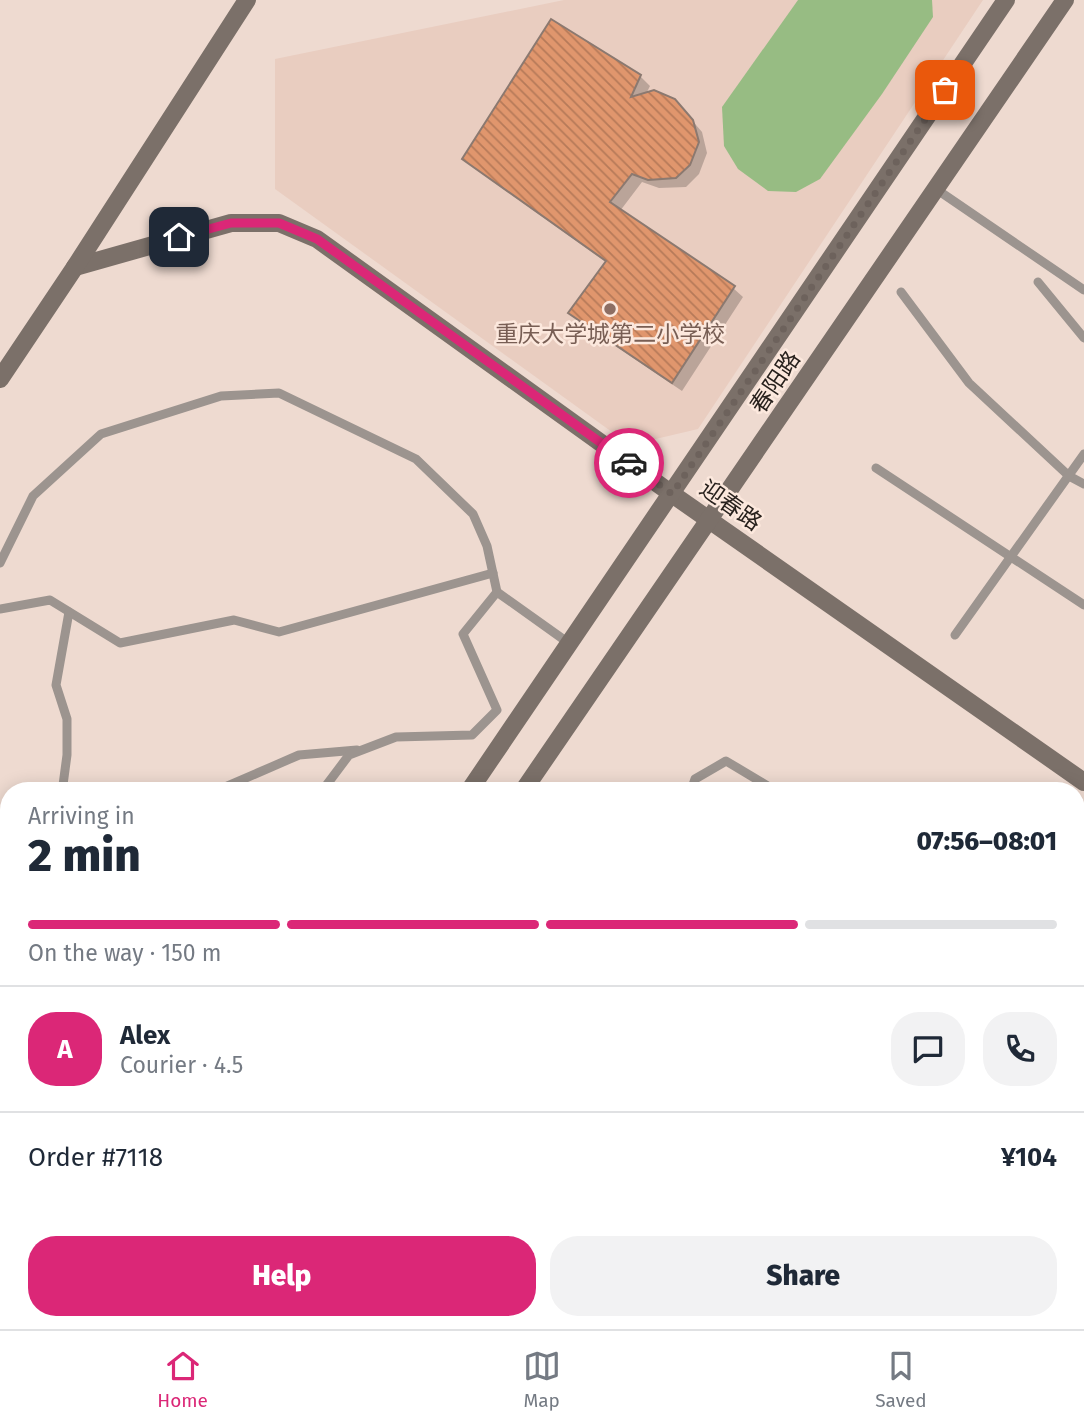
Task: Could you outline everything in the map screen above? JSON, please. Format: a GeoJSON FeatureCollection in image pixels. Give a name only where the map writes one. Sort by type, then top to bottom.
{"type":"FeatureCollection","features":[{"type":"Feature","properties":{"kind":"main road"},"geometry":{"type":"LineString","coordinates":[[0,379],[247,0]]}},
{"type":"Feature","properties":{"kind":"main road","name":"春阳路"},"geometry":{"type":"LineString","coordinates":[[475,782],[1006,0]]}},
{"type":"Feature","properties":{"kind":"main road","name":"春阳路"},"geometry":{"type":"LineString","coordinates":[[529,782],[1065,0]]}},
{"type":"Feature","properties":{"kind":"main road","name":"迎春路"},"geometry":{"type":"LineString","coordinates":[[75,267],[231,223],[279,223],[317,239],[672,494],[1084,782]]}},
{"type":"Feature","properties":{"kind":"lane"},"geometry":{"type":"LineString","coordinates":[[936,189],[1084,290]]}},
{"type":"Feature","properties":{"kind":"lane"},"geometry":{"type":"LineString","coordinates":[[1038,282],[1084,338]]}},
{"type":"Feature","properties":{"kind":"lane"},"geometry":{"type":"LineString","coordinates":[[901,292],[969,383],[1069,476],[1084,484]]}},
{"type":"Feature","properties":{"kind":"lane"},"geometry":{"type":"LineString","coordinates":[[0,563],[33,496],[101,434],[221,396],[279,393],[416,459],[473,513],[487,546],[497,592],[570,644]]}},
{"type":"Feature","properties":{"kind":"lane"},"geometry":{"type":"LineString","coordinates":[[956,635],[1084,454]]}},
{"type":"Feature","properties":{"kind":"lane"},"geometry":{"type":"LineString","coordinates":[[876,468],[1084,605]]}},
{"type":"Feature","properties":{"kind":"lane"},"geometry":{"type":"LineString","coordinates":[[0,609],[50,600],[120,643],[234,620],[279,632],[493,573]]}},
{"type":"Feature","properties":{"kind":"lane"},"geometry":{"type":"LineString","coordinates":[[329,782],[349,755],[396,737],[472,735],[497,710],[463,634],[497,592]]}},
{"type":"Feature","properties":{"kind":"lane"},"geometry":{"type":"LineString","coordinates":[[63,782],[68,719],[56,685],[69,612]]}},
{"type":"Feature","properties":{"kind":"lane"},"geometry":{"type":"LineString","coordinates":[[237,782],[299,755],[366,749]]}},
{"type":"Feature","properties":{"kind":"lane"},"geometry":{"type":"LineString","coordinates":[[694,782],[726,761],[761,782]]}},
{"type":"Feature","properties":{"kind":"shaded area","name":"重庆大学城第二小学校"},"geometry":{"type":"Polygon","coordinates":[[[564,0],[983,0],[698,429],[630,445],[275,189],[275,59],[564,0]]]}},
{"type":"Feature","properties":{"kind":"green space"},"geometry":{"type":"Polygon","coordinates":[[[798,0],[932,0],[933,17],[882,94],[820,179],[796,192],[768,191],[738,169],[724,146],[722,107],[798,0]]]}},
{"type":"Feature","properties":{"kind":"building"},"geometry":{"type":"Polygon","coordinates":[[[551,19],[641,75],[631,97],[654,90],[675,99],[693,120],[699,142],[690,165],[676,178],[648,180],[632,174],[610,202],[735,286],[672,383],[568,313],[606,261],[462,159],[551,19]]]}},
{"type":"Feature","properties":{"kind":"way so far"},"geometry":{"type":"LineString","coordinates":[[629,463],[672,494],[945,90]]}},
{"type":"Feature","properties":{"kind":"place","name":"重庆大学城第二小学校"},"geometry":{"type":"Point","coordinates":[610,309]}},
{"type":"Feature","properties":{"kind":"route"},"geometry":{"type":"LineString","coordinates":[[179,237],[231,223],[279,223],[317,239],[629,463]]}}]}
